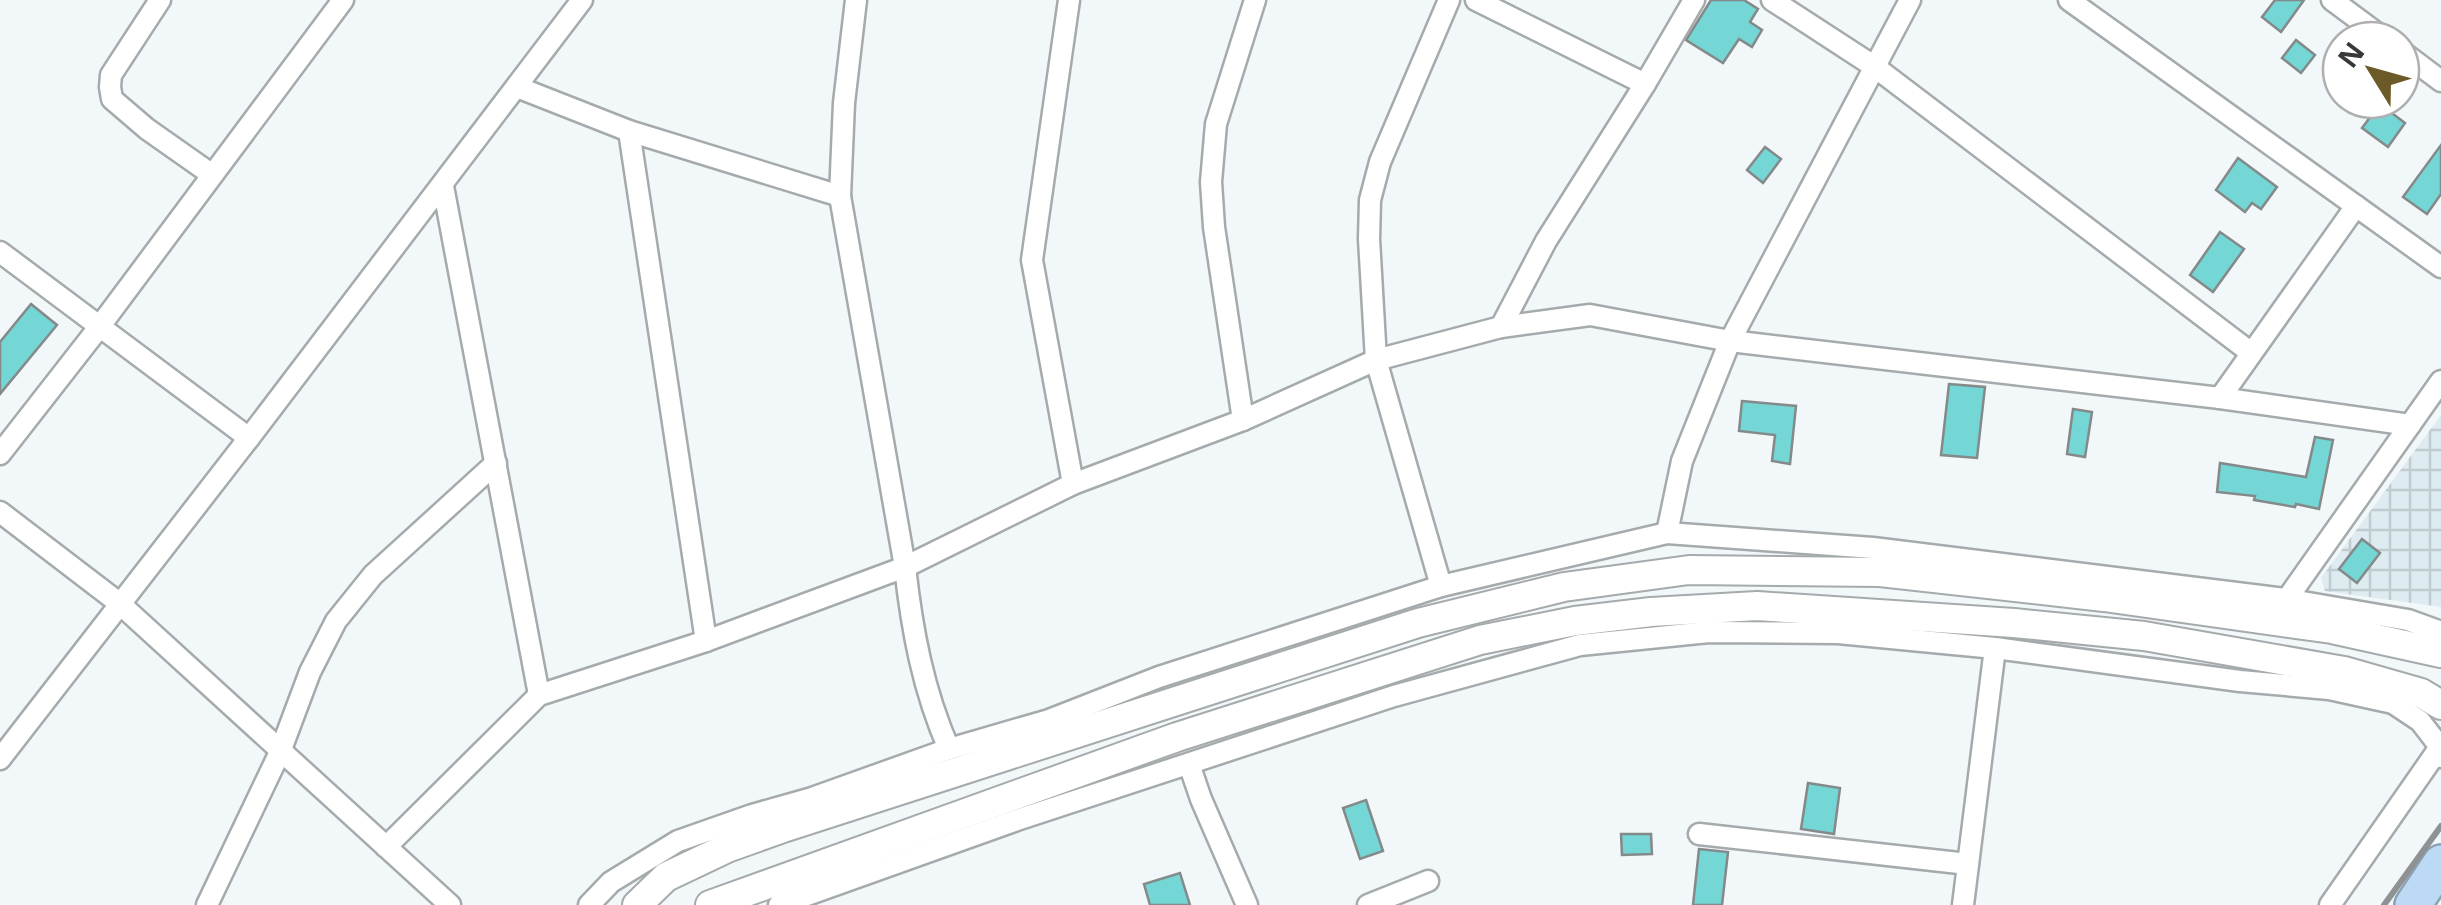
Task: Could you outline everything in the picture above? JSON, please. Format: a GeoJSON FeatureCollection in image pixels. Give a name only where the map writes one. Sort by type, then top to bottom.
{"type":"FeatureCollection","features":[{"type":"Feature","properties":{"kind":"highway"},"geometry":{"type":"LineString","coordinates":[[2413,905],[2441,863]]}},
{"type":"Feature","properties":{"kind":"street"},"geometry":{"type":"LineString","coordinates":[[160,0],[111,75],[112,99],[211,174]]}},
{"type":"Feature","properties":{"kind":"street"},"geometry":{"type":"LineString","coordinates":[[0,454],[343,0]]}},
{"type":"Feature","properties":{"kind":"street"},"geometry":{"type":"LineString","coordinates":[[0,759],[582,0]]}},
{"type":"Feature","properties":{"kind":"street"},"geometry":{"type":"LineString","coordinates":[[1069,0],[1032,260],[1073,484]]}},
{"type":"Feature","properties":{"kind":"street"},"geometry":{"type":"LineString","coordinates":[[1243,420],[1214,227],[1211,182],[1216,124],[1255,0]]}},
{"type":"Feature","properties":{"kind":"street"},"geometry":{"type":"LineString","coordinates":[[1441,586],[1376,360],[1369,238],[1370,200],[1380,162],[1449,0]]}},
{"type":"Feature","properties":{"kind":"street"},"geometry":{"type":"LineString","coordinates":[[1476,0],[1645,84]]}},
{"type":"Feature","properties":{"kind":"street"},"geometry":{"type":"LineString","coordinates":[[1501,327],[1546,241],[1694,0]]}},
{"type":"Feature","properties":{"kind":"street"},"geometry":{"type":"LineString","coordinates":[[1772,0],[1876,67],[2250,352]]}},
{"type":"Feature","properties":{"kind":"street"},"geometry":{"type":"LineString","coordinates":[[1666,534],[1682,461],[1730,341],[1910,0]]}},
{"type":"Feature","properties":{"kind":"street"},"geometry":{"type":"LineString","coordinates":[[2068,0],[2441,266]]}},
{"type":"Feature","properties":{"kind":"street"},"geometry":{"type":"LineString","coordinates":[[2332,0],[2359,20]]}},
{"type":"Feature","properties":{"kind":"street"},"geometry":{"type":"LineString","coordinates":[[849,2],[840,196],[911,620],[923,676],[949,749]]}},
{"type":"Feature","properties":{"kind":"street"},"geometry":{"type":"LineString","coordinates":[[517,87],[629,131],[840,196]]}},
{"type":"Feature","properties":{"kind":"street"},"geometry":{"type":"LineString","coordinates":[[629,131],[706,641]]}},
{"type":"Feature","properties":{"kind":"street"},"geometry":{"type":"LineString","coordinates":[[443,186],[539,695]]}},
{"type":"Feature","properties":{"kind":"street"},"geometry":{"type":"LineString","coordinates":[[2220,398],[2356,206]]}},
{"type":"Feature","properties":{"kind":"street"},"geometry":{"type":"LineString","coordinates":[[0,252],[249,438]]}},
{"type":"Feature","properties":{"kind":"street"},"geometry":{"type":"LineString","coordinates":[[386,847],[539,695],[706,641],[905,567],[1073,484],[1243,420],[1376,360],[1501,327],[1590,316],[1730,341],[2220,398],[2410,425]]}},
{"type":"Feature","properties":{"kind":"street"},"geometry":{"type":"LineString","coordinates":[[2280,610],[2441,381]]}},
{"type":"Feature","properties":{"kind":"street"},"geometry":{"type":"LineString","coordinates":[[207,905],[336,622],[373,575],[496,463]]}},
{"type":"Feature","properties":{"kind":"street"},"geometry":{"type":"LineString","coordinates":[[0,512],[119,603],[450,905]]}},
{"type":"Feature","properties":{"kind":"street"},"geometry":{"type":"LineString","coordinates":[[589,905],[611,882],[678,841],[752,815],[1049,720],[1158,677],[1441,586],[1666,534],[1873,548],[2280,610],[2332,629],[2441,653]]}},
{"type":"Feature","properties":{"kind":"street"},"geometry":{"type":"LineString","coordinates":[[637,905],[666,878],[726,848],[783,828],[1418,624],[1564,587],[1689,570],[1880,572],[2104,597],[2408,620],[2441,632]]}},
{"type":"Feature","properties":{"kind":"street"},"geometry":{"type":"LineString","coordinates":[[710,905],[1176,737],[1480,640],[1575,621],[1651,612],[1757,606],[2144,636],[2344,670],[2421,693],[2441,704]]}},
{"type":"Feature","properties":{"kind":"street"},"geometry":{"type":"LineString","coordinates":[[780,905],[1017,820],[1394,696],[1580,645],[1728,632],[1838,633],[2329,689],[2393,703],[2420,722],[2440,747],[2441,757]]}},
{"type":"Feature","properties":{"kind":"street"},"geometry":{"type":"LineString","coordinates":[[1963,905],[1995,648]]}},
{"type":"Feature","properties":{"kind":"street"},"geometry":{"type":"LineString","coordinates":[[2330,905],[2440,747]]}},
{"type":"Feature","properties":{"kind":"street"},"geometry":{"type":"LineString","coordinates":[[1189,764],[1247,905]]}},
{"type":"Feature","properties":{"kind":"street"},"geometry":{"type":"LineString","coordinates":[[1699,834],[1968,864]]}},
{"type":"Feature","properties":{"kind":"street"},"geometry":{"type":"LineString","coordinates":[[2398,905],[2441,841]]}},
{"type":"Feature","properties":{"kind":"street"},"geometry":{"type":"LineString","coordinates":[[1368,905],[1428,881]]}},
{"type":"Feature","properties":{"kind":"shaded area"},"geometry":{"type":"Polygon","coordinates":[[[2441,415],[2441,607],[2325,591],[2321,578],[2441,415]]]}},
{"type":"Feature","properties":{"kind":"building"},"geometry":{"type":"Polygon","coordinates":[[[1711,0],[1744,0],[1758,9],[1750,22],[1762,30],[1752,47],[1739,39],[1723,63],[1686,40],[1711,0]]]}},
{"type":"Feature","properties":{"kind":"building"},"geometry":{"type":"Polygon","coordinates":[[[2275,0],[2304,0],[2281,32],[2262,17],[2275,0]]]}},
{"type":"Feature","properties":{"kind":"building"},"geometry":{"type":"Polygon","coordinates":[[[2296,40],[2315,55],[2301,73],[2282,58],[2296,40]]]}},
{"type":"Feature","properties":{"kind":"building"},"geometry":{"type":"Polygon","coordinates":[[[2368,120],[2405,123],[2388,147],[2362,128],[2368,120]]]}},
{"type":"Feature","properties":{"kind":"building"},"geometry":{"type":"Polygon","coordinates":[[[2441,145],[2441,194],[2427,214],[2403,197],[2441,145]]]}},
{"type":"Feature","properties":{"kind":"building"},"geometry":{"type":"Polygon","coordinates":[[[1765,147],[1781,159],[1763,183],[1747,170],[1765,147]]]}},
{"type":"Feature","properties":{"kind":"building"},"geometry":{"type":"Polygon","coordinates":[[[2238,158],[2277,187],[2261,209],[2252,203],[2245,212],[2216,190],[2238,158]]]}},
{"type":"Feature","properties":{"kind":"building"},"geometry":{"type":"Polygon","coordinates":[[[2220,232],[2244,249],[2213,292],[2190,275],[2220,232]]]}},
{"type":"Feature","properties":{"kind":"building"},"geometry":{"type":"Polygon","coordinates":[[[31,304],[57,325],[0,394],[0,342],[31,304]]]}},
{"type":"Feature","properties":{"kind":"building"},"geometry":{"type":"Polygon","coordinates":[[[1949,384],[1985,387],[1977,458],[1941,455],[1949,384]]]}},
{"type":"Feature","properties":{"kind":"building"},"geometry":{"type":"Polygon","coordinates":[[[1742,401],[1796,406],[1790,464],[1772,461],[1775,435],[1739,431],[1742,401]]]}},
{"type":"Feature","properties":{"kind":"building"},"geometry":{"type":"Polygon","coordinates":[[[2073,409],[2092,412],[2085,457],[2067,454],[2073,409]]]}},
{"type":"Feature","properties":{"kind":"building"},"geometry":{"type":"Polygon","coordinates":[[[2315,437],[2333,440],[2319,509],[2217,492],[2220,463],[2306,477],[2315,437]]]}},
{"type":"Feature","properties":{"kind":"building"},"geometry":{"type":"Polygon","coordinates":[[[2362,539],[2380,553],[2357,583],[2339,569],[2362,539]]]}},
{"type":"Feature","properties":{"kind":"building"},"geometry":{"type":"Polygon","coordinates":[[[1808,783],[1840,788],[1834,834],[1801,829],[1808,783]]]}},
{"type":"Feature","properties":{"kind":"building"},"geometry":{"type":"Polygon","coordinates":[[[1366,800],[1383,851],[1360,859],[1343,808],[1366,800]]]}},
{"type":"Feature","properties":{"kind":"building"},"geometry":{"type":"Polygon","coordinates":[[[1621,834],[1651,834],[1652,854],[1622,855],[1621,834]]]}},
{"type":"Feature","properties":{"kind":"building"},"geometry":{"type":"Polygon","coordinates":[[[1699,849],[1728,852],[1722,905],[1693,905],[1699,849]]]}},
{"type":"Feature","properties":{"kind":"building"},"geometry":{"type":"Polygon","coordinates":[[[1180,873],[1190,905],[1150,905],[1144,884],[1180,873]]]}},
{"type":"Feature","properties":{"kind":"railway"},"geometry":{"type":"LineString","coordinates":[[2384,905],[2441,826]]}}]}
